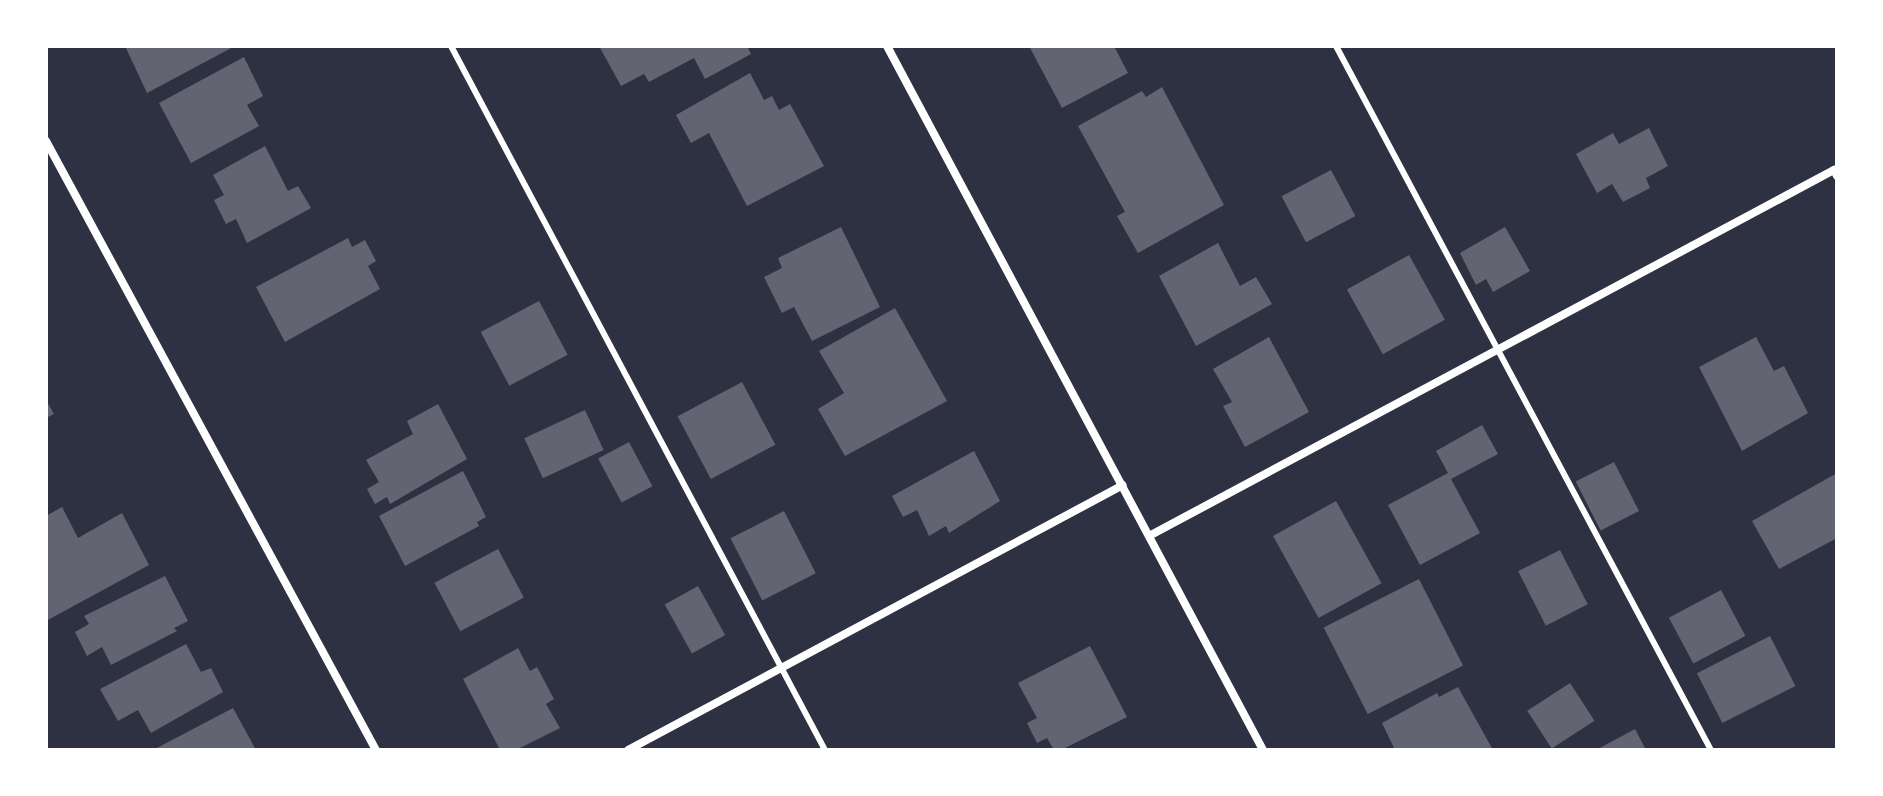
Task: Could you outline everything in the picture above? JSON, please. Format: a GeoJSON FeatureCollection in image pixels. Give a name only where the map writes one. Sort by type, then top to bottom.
{"type":"FeatureCollection","features":[{"type":"Feature","properties":{"kind":"street"},"geometry":{"type":"LineString","coordinates":[[887,46],[1263,750]]}},
{"type":"Feature","properties":{"kind":"street"},"geometry":{"type":"LineString","coordinates":[[46,141],[376,750]]}},
{"type":"Feature","properties":{"kind":"street"},"geometry":{"type":"LineString","coordinates":[[1149,536],[1497,349],[1836,173]]}},
{"type":"Feature","properties":{"kind":"street"},"geometry":{"type":"LineString","coordinates":[[628,750],[1123,485]]}},
{"type":"Feature","properties":{"kind":"lane"},"geometry":{"type":"LineString","coordinates":[[451,46],[825,750]]}},
{"type":"Feature","properties":{"kind":"lane"},"geometry":{"type":"LineString","coordinates":[[1336,46],[1711,750]]}},
{"type":"Feature","properties":{"kind":"building"},"geometry":{"type":"Polygon","coordinates":[[[125,46],[235,46],[147,93],[125,46]]]}},
{"type":"Feature","properties":{"kind":"building"},"geometry":{"type":"Polygon","coordinates":[[[599,46],[747,46],[751,54],[705,79],[694,58],[649,82],[644,74],[621,86],[599,46]]]}},
{"type":"Feature","properties":{"kind":"building"},"geometry":{"type":"Polygon","coordinates":[[[1029,46],[1114,46],[1128,73],[1062,108],[1029,46]]]}},
{"type":"Feature","properties":{"kind":"building"},"geometry":{"type":"Polygon","coordinates":[[[244,57],[263,96],[247,105],[259,126],[191,163],[159,103],[244,57]]]}},
{"type":"Feature","properties":{"kind":"building"},"geometry":{"type":"Polygon","coordinates":[[[750,73],[764,100],[772,96],[779,110],[790,104],[824,166],[747,206],[709,133],[691,143],[676,115],[750,73]]]}},
{"type":"Feature","properties":{"kind":"building"},"geometry":{"type":"Polygon","coordinates":[[[1162,87],[1224,205],[1138,253],[1117,216],[1125,212],[1078,126],[1142,91],[1146,97],[1162,87]]]}},
{"type":"Feature","properties":{"kind":"building"},"geometry":{"type":"Polygon","coordinates":[[[1649,128],[1668,166],[1646,178],[1650,188],[1623,202],[1612,184],[1597,193],[1576,154],[1613,133],[1619,144],[1649,128]]]}},
{"type":"Feature","properties":{"kind":"building"},"geometry":{"type":"Polygon","coordinates":[[[265,146],[288,191],[298,186],[311,208],[247,243],[236,219],[226,224],[214,200],[224,195],[213,175],[265,146]]]}},
{"type":"Feature","properties":{"kind":"building"},"geometry":{"type":"Polygon","coordinates":[[[1331,170],[1355,216],[1306,242],[1282,196],[1331,170]]]}},
{"type":"Feature","properties":{"kind":"building"},"geometry":{"type":"Polygon","coordinates":[[[841,227],[880,307],[812,341],[794,307],[782,313],[764,277],[782,268],[778,258],[841,227]]]}},
{"type":"Feature","properties":{"kind":"building"},"geometry":{"type":"Polygon","coordinates":[[[1505,227],[1530,271],[1493,292],[1486,279],[1476,285],[1460,253],[1505,227]]]}},
{"type":"Feature","properties":{"kind":"building"},"geometry":{"type":"Polygon","coordinates":[[[348,238],[352,247],[365,240],[376,261],[368,266],[380,289],[285,342],[256,287],[348,238]]]}},
{"type":"Feature","properties":{"kind":"building"},"geometry":{"type":"Polygon","coordinates":[[[1218,243],[1240,286],[1256,277],[1272,304],[1196,346],[1159,276],[1218,243]]]}},
{"type":"Feature","properties":{"kind":"building"},"geometry":{"type":"Polygon","coordinates":[[[1409,255],[1445,320],[1383,354],[1347,289],[1409,255]]]}},
{"type":"Feature","properties":{"kind":"building"},"geometry":{"type":"Polygon","coordinates":[[[539,301],[568,355],[509,386],[481,332],[539,301]]]}},
{"type":"Feature","properties":{"kind":"building"},"geometry":{"type":"Polygon","coordinates":[[[895,308],[947,401],[845,456],[818,409],[844,393],[819,351],[895,308]]]}},
{"type":"Feature","properties":{"kind":"building"},"geometry":{"type":"Polygon","coordinates":[[[1269,337],[1309,412],[1245,447],[1223,406],[1232,402],[1213,369],[1269,337]]]}},
{"type":"Feature","properties":{"kind":"building"},"geometry":{"type":"Polygon","coordinates":[[[1756,337],[1774,371],[1784,366],[1808,413],[1742,451],[1699,367],[1756,337]]]}},
{"type":"Feature","properties":{"kind":"building"},"geometry":{"type":"Polygon","coordinates":[[[742,382],[775,445],[711,479],[678,416],[742,382]]]}},
{"type":"Feature","properties":{"kind":"building"},"geometry":{"type":"Polygon","coordinates":[[[46,400],[54,414],[46,418],[46,400]]]}},
{"type":"Feature","properties":{"kind":"building"},"geometry":{"type":"Polygon","coordinates":[[[438,404],[467,459],[390,504],[387,497],[375,504],[367,489],[379,482],[366,460],[413,434],[407,421],[438,404]]]}},
{"type":"Feature","properties":{"kind":"building"},"geometry":{"type":"Polygon","coordinates":[[[585,410],[604,450],[543,478],[524,438],[585,410]]]}},
{"type":"Feature","properties":{"kind":"building"},"geometry":{"type":"Polygon","coordinates":[[[1482,425],[1498,454],[1451,479],[1480,533],[1420,565],[1388,505],[1448,473],[1436,451],[1482,425]]]}},
{"type":"Feature","properties":{"kind":"building"},"geometry":{"type":"Polygon","coordinates":[[[629,442],[652,486],[622,503],[598,458],[629,442]]]}},
{"type":"Feature","properties":{"kind":"building"},"geometry":{"type":"Polygon","coordinates":[[[974,451],[1000,501],[949,533],[946,526],[929,536],[917,510],[903,517],[892,496],[974,451]]]}},
{"type":"Feature","properties":{"kind":"building"},"geometry":{"type":"Polygon","coordinates":[[[1614,462],[1639,511],[1601,531],[1576,482],[1614,462]]]}},
{"type":"Feature","properties":{"kind":"building"},"geometry":{"type":"Polygon","coordinates":[[[463,471],[486,517],[477,522],[479,526],[405,566],[379,516],[463,471]]]}},
{"type":"Feature","properties":{"kind":"building"},"geometry":{"type":"Polygon","coordinates":[[[1837,473],[1837,538],[1779,569],[1752,521],[1837,473]]]}},
{"type":"Feature","properties":{"kind":"building"},"geometry":{"type":"Polygon","coordinates":[[[1336,501],[1382,583],[1319,618],[1273,536],[1336,501]]]}},
{"type":"Feature","properties":{"kind":"building"},"geometry":{"type":"Polygon","coordinates":[[[62,507],[78,538],[122,513],[149,565],[46,621],[46,516],[62,507]]]}},
{"type":"Feature","properties":{"kind":"building"},"geometry":{"type":"Polygon","coordinates":[[[784,511],[816,573],[762,601],[731,538],[784,511]]]}},
{"type":"Feature","properties":{"kind":"building"},"geometry":{"type":"Polygon","coordinates":[[[498,549],[524,598],[460,631],[434,583],[498,549]]]}},
{"type":"Feature","properties":{"kind":"building"},"geometry":{"type":"Polygon","coordinates":[[[1560,550],[1588,604],[1546,626],[1518,571],[1560,550]]]}},
{"type":"Feature","properties":{"kind":"building"},"geometry":{"type":"Polygon","coordinates":[[[165,576],[188,621],[174,628],[177,631],[111,665],[102,647],[87,656],[75,632],[89,624],[84,616],[165,576]]]}},
{"type":"Feature","properties":{"kind":"building"},"geometry":{"type":"Polygon","coordinates":[[[1419,579],[1463,665],[1368,714],[1324,628],[1419,579]]]}},
{"type":"Feature","properties":{"kind":"building"},"geometry":{"type":"Polygon","coordinates":[[[698,586],[725,635],[692,653],[665,604],[698,586]]]}},
{"type":"Feature","properties":{"kind":"building"},"geometry":{"type":"Polygon","coordinates":[[[1721,590],[1745,636],[1693,664],[1669,618],[1721,590]]]}},
{"type":"Feature","properties":{"kind":"building"},"geometry":{"type":"Polygon","coordinates":[[[1770,636],[1795,686],[1722,723],[1697,673],[1770,636]]]}},
{"type":"Feature","properties":{"kind":"building"},"geometry":{"type":"Polygon","coordinates":[[[186,644],[201,672],[211,668],[223,692],[151,733],[138,710],[118,721],[100,689],[186,644]]]}},
{"type":"Feature","properties":{"kind":"building"},"geometry":{"type":"Polygon","coordinates":[[[1090,646],[1127,717],[1061,750],[1054,750],[1047,738],[1037,743],[1027,723],[1037,718],[1018,683],[1090,646]]]}},
{"type":"Feature","properties":{"kind":"building"},"geometry":{"type":"Polygon","coordinates":[[[518,648],[530,671],[537,667],[554,699],[546,704],[560,728],[516,750],[500,750],[463,679],[518,648]]]}},
{"type":"Feature","properties":{"kind":"building"},"geometry":{"type":"Polygon","coordinates":[[[1570,683],[1595,721],[1552,749],[1527,711],[1570,683]]]}},
{"type":"Feature","properties":{"kind":"building"},"geometry":{"type":"Polygon","coordinates":[[[1458,687],[1493,750],[1395,750],[1382,723],[1437,693],[1439,697],[1458,687]]]}},
{"type":"Feature","properties":{"kind":"building"},"geometry":{"type":"Polygon","coordinates":[[[233,708],[256,750],[153,750],[233,708]]]}},
{"type":"Feature","properties":{"kind":"building"},"geometry":{"type":"Polygon","coordinates":[[[1635,729],[1646,750],[1596,750],[1635,729]]]}}]}
